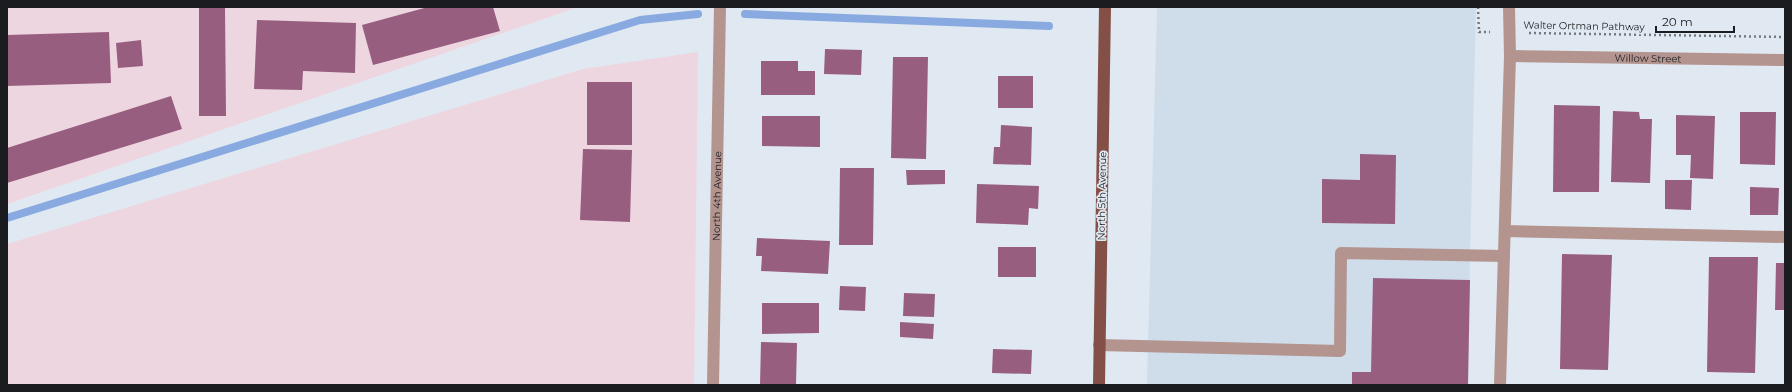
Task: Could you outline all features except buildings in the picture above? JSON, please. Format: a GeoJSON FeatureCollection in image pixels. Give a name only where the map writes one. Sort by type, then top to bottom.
{"type":"FeatureCollection","features":[{"type":"Feature","properties":{"kind":"main road","name":"North 5th Avenue"},"geometry":{"type":"LineString","coordinates":[[1099,385],[1105,7]]}},
{"type":"Feature","properties":{"kind":"street","name":"North 4th Avenue"},"geometry":{"type":"LineString","coordinates":[[713,385],[720,7]]}},
{"type":"Feature","properties":{"kind":"street"},"geometry":{"type":"LineString","coordinates":[[1500,385],[1510,56],[1509,7]]}},
{"type":"Feature","properties":{"kind":"street","name":"Willow Street"},"geometry":{"type":"LineString","coordinates":[[1510,56],[1785,60]]}},
{"type":"Feature","properties":{"kind":"street"},"geometry":{"type":"LineString","coordinates":[[1505,231],[1785,237]]}},
{"type":"Feature","properties":{"kind":"street"},"geometry":{"type":"LineString","coordinates":[[1099,345],[1340,351],[1341,253],[1504,256]]}},
{"type":"Feature","properties":{"kind":"path","name":"Walter Ortman Pathway"},"geometry":{"type":"LineString","coordinates":[[1478,7],[1479,32],[1785,37]]}},
{"type":"Feature","properties":{"kind":"shaded area"},"geometry":{"type":"Polygon","coordinates":[[[7,7],[578,7],[7,204],[7,7]]]}},
{"type":"Feature","properties":{"kind":"shaded area"},"geometry":{"type":"Polygon","coordinates":[[[1157,7],[1476,7],[1467,385],[1147,385],[1157,7]]]}},
{"type":"Feature","properties":{"kind":"shaded area"},"geometry":{"type":"Polygon","coordinates":[[[698,52],[694,385],[7,385],[7,244],[583,69],[698,52]]]}},
{"type":"Feature","properties":{"kind":"waterway"},"geometry":{"type":"LineString","coordinates":[[7,218],[640,20],[698,14]]}},
{"type":"Feature","properties":{"kind":"waterway"},"geometry":{"type":"LineString","coordinates":[[745,14],[1049,26]]}}]}
